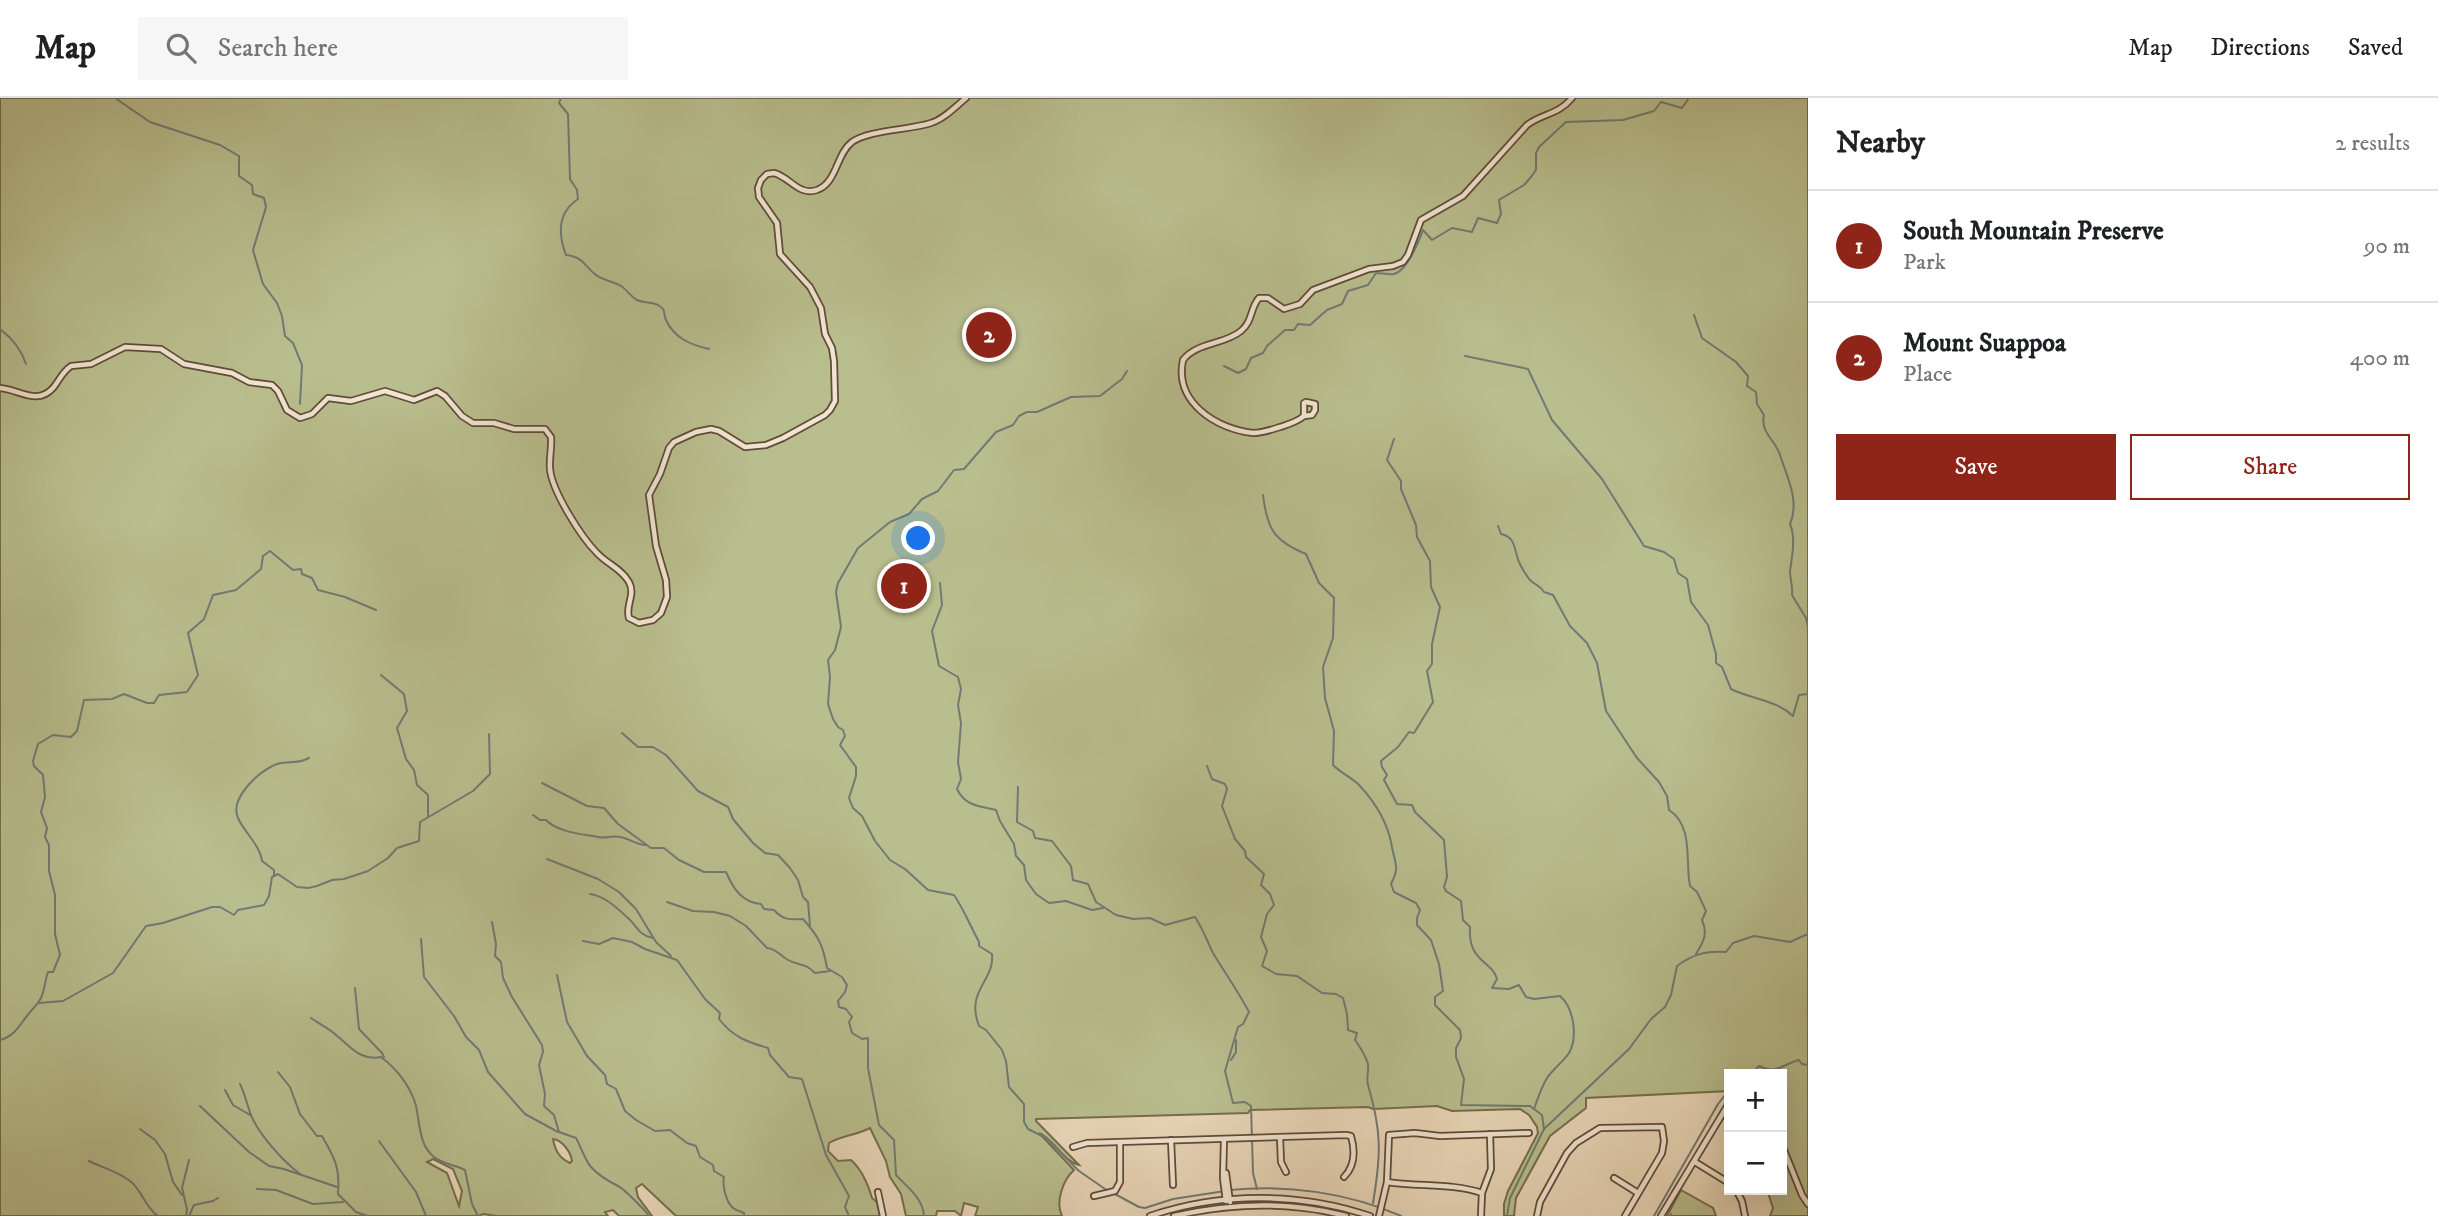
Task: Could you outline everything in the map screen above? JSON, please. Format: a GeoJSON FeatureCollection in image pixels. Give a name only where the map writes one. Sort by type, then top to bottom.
{"type":"FeatureCollection","features":[{"type":"Feature","properties":{"kind":"street"},"geometry":{"type":"LineString","coordinates":[[0,388],[41,397],[52,390],[71,366],[94,363],[125,347],[158,349],[166,351],[184,364],[232,373],[249,382],[270,384],[278,391],[286,410],[300,418],[312,414],[328,398],[351,401],[385,391],[414,400],[433,391],[443,394],[462,416],[473,423],[494,423],[514,429],[545,429],[551,437],[550,468],[557,494],[596,553],[628,580],[632,594],[629,618],[636,622],[649,622],[662,611],[667,589],[655,545],[649,495],[669,448],[685,436],[711,429],[745,447],[766,445],[825,415],[836,398],[832,351],[825,334],[821,308],[810,287],[780,254],[777,223],[759,197],[761,180],[767,174],[776,173],[796,188],[808,191],[818,189],[827,183],[853,141],[932,123],[966,98]]}},
{"type":"Feature","properties":{"kind":"street"},"geometry":{"type":"LineString","coordinates":[[1304,415],[1291,424],[1260,433],[1220,424],[1188,397],[1182,382],[1183,360],[1206,344],[1225,341],[1238,333],[1249,322],[1253,306],[1259,298],[1268,298],[1284,309],[1291,308],[1300,304],[1313,290],[1369,269],[1393,267],[1403,262],[1418,224],[1424,217],[1441,211],[1463,196],[1527,125],[1537,118],[1562,109],[1572,98]]}},
{"type":"Feature","properties":{"kind":"street"},"geometry":{"type":"LineString","coordinates":[[1664,1216],[1724,1112]]}},
{"type":"Feature","properties":{"kind":"street"},"geometry":{"type":"LineString","coordinates":[[1537,1216],[1540,1202],[1567,1153],[1577,1142],[1600,1128],[1662,1127],[1662,1153],[1625,1216]]}},
{"type":"Feature","properties":{"kind":"street"},"geometry":{"type":"LineString","coordinates":[[1380,1214],[1387,1182],[1389,1135],[1528,1133]]}},
{"type":"Feature","properties":{"kind":"street"},"geometry":{"type":"LineString","coordinates":[[1481,1216],[1482,1193],[1491,1169],[1490,1134]]}},
{"type":"Feature","properties":{"kind":"street"},"geometry":{"type":"LineString","coordinates":[[1073,1147],[1087,1143],[1351,1136],[1353,1162],[1344,1177]]}},
{"type":"Feature","properties":{"kind":"street"},"geometry":{"type":"LineString","coordinates":[[1280,1137],[1281,1162],[1286,1172]]}},
{"type":"Feature","properties":{"kind":"street"},"geometry":{"type":"LineString","coordinates":[[1224,1139],[1228,1200]]}},
{"type":"Feature","properties":{"kind":"street"},"geometry":{"type":"LineString","coordinates":[[1171,1140],[1173,1185]]}},
{"type":"Feature","properties":{"kind":"street"},"geometry":{"type":"LineString","coordinates":[[1094,1196],[1115,1191],[1120,1182],[1120,1142]]}},
{"type":"Feature","properties":{"kind":"street"},"geometry":{"type":"LineString","coordinates":[[1787,1158],[1808,1204]]}},
{"type":"Feature","properties":{"kind":"street"},"geometry":{"type":"LineString","coordinates":[[1695,1162],[1724,1180]]}},
{"type":"Feature","properties":{"kind":"street"},"geometry":{"type":"LineString","coordinates":[[1614,1178],[1638,1193]]}},
{"type":"Feature","properties":{"kind":"street"},"geometry":{"type":"LineString","coordinates":[[1387,1182],[1462,1187],[1482,1193]]}},
{"type":"Feature","properties":{"kind":"street"},"geometry":{"type":"LineString","coordinates":[[878,1192],[883,1216]]}},
{"type":"Feature","properties":{"kind":"street"},"geometry":{"type":"LineString","coordinates":[[1739,1195],[1745,1216]]}},
{"type":"Feature","properties":{"kind":"street"},"geometry":{"type":"LineString","coordinates":[[1150,1216],[1228,1200],[1263,1198],[1312,1202],[1370,1216]]}},
{"type":"Feature","properties":{"kind":"street"},"geometry":{"type":"LineString","coordinates":[[1174,1216],[1228,1200],[1311,1209],[1346,1216]]}},
{"type":"Feature","properties":{"kind":"street"},"geometry":{"type":"LineString","coordinates":[[1311,1209],[1312,1202]]}},
{"type":"Feature","properties":{"kind":"green space"},"geometry":{"type":"Polygon","coordinates":[[[0,98],[1808,98],[1808,1216],[1770,1216],[1773,1208],[1769,1195],[1787,1195],[1787,1069],[1724,1069],[1724,1091],[1586,1098],[1586,1108],[1550,1136],[1516,1198],[1514,1216],[1504,1216],[1504,1204],[1538,1133],[1529,1115],[1520,1109],[1452,1111],[1437,1106],[1036,1119],[1079,1165],[1069,1160],[1039,1133],[1074,1170],[1061,1192],[1059,1204],[1062,1216],[975,1216],[978,1207],[964,1203],[961,1216],[955,1211],[937,1211],[936,1216],[906,1216],[901,1194],[890,1177],[886,1161],[870,1128],[829,1143],[828,1151],[838,1161],[851,1160],[858,1168],[872,1198],[877,1202],[880,1216],[676,1216],[642,1184],[636,1188],[638,1197],[652,1216],[619,1216],[613,1210],[605,1212],[608,1216],[0,1216],[0,98]],[[553,1139],[558,1153],[570,1163],[572,1161],[568,1150],[553,1139]],[[433,1159],[427,1162],[447,1173],[459,1206],[462,1191],[453,1169],[433,1159]]]}},
{"type":"Feature","properties":{"kind":"green space"},"geometry":{"type":"Polygon","coordinates":[[[1681,1190],[1713,1208],[1716,1216],[1667,1216],[1681,1190]]]}},
{"type":"Feature","properties":{"kind":"waterway"},"geometry":{"type":"LineString","coordinates":[[115,98],[150,122],[220,145],[239,156],[239,176],[252,185],[253,194],[264,198],[266,207],[253,250],[263,284],[277,303],[282,316],[285,336],[293,343],[302,365],[300,404]]}},
{"type":"Feature","properties":{"kind":"waterway"},"geometry":{"type":"LineString","coordinates":[[561,98],[559,103],[568,114],[570,179],[577,190],[578,199],[566,211],[561,224],[566,255],[580,260],[596,275],[621,286],[637,300],[660,306],[669,326],[678,336],[709,349]]}},
{"type":"Feature","properties":{"kind":"waterway"},"geometry":{"type":"LineString","coordinates":[[1224,366],[1238,373],[1246,369],[1251,358],[1263,353],[1285,330],[1294,330],[1298,324],[1310,325],[1327,310],[1342,304],[1348,291],[1368,285],[1376,273],[1399,272],[1412,255],[1423,230],[1432,240],[1452,228],[1472,232],[1478,218],[1497,223],[1501,214],[1499,200],[1524,185],[1531,177],[1536,170],[1536,153],[1539,147],[1566,122],[1623,120],[1654,111],[1661,102],[1682,108],[1689,98]]}},
{"type":"Feature","properties":{"kind":"waterway"},"geometry":{"type":"LineString","coordinates":[[1694,315],[1702,338],[1736,362],[1748,376],[1747,386],[1756,392],[1757,404],[1764,415],[1764,427],[1778,449],[1789,480],[1794,507],[1790,524],[1793,541],[1790,571],[1792,595],[1806,618],[1808,627]]}},
{"type":"Feature","properties":{"kind":"waterway"},"geometry":{"type":"LineString","coordinates":[[0,329],[16,344],[26,364]]}},
{"type":"Feature","properties":{"kind":"waterway"},"geometry":{"type":"LineString","coordinates":[[1465,356],[1528,369],[1552,420],[1602,479],[1644,546],[1664,552],[1674,559],[1678,573],[1687,579],[1691,602],[1708,625],[1716,663],[1722,667],[1731,689],[1779,706],[1793,716],[1799,695],[1808,694]]}},
{"type":"Feature","properties":{"kind":"waterway"},"geometry":{"type":"LineString","coordinates":[[1108,1191],[1079,1171],[1046,1138],[1028,1129],[1024,1122],[1024,1104],[1009,1087],[1002,1050],[986,1030],[979,1026],[976,1014],[978,995],[989,972],[992,954],[979,946],[954,895],[928,890],[905,869],[890,860],[875,841],[862,816],[853,808],[849,798],[856,767],[840,745],[845,736],[833,719],[828,704],[828,660],[835,650],[841,627],[836,592],[838,583],[858,548],[890,522],[909,514],[922,499],[938,491],[954,470],[964,469],[996,432],[1013,425],[1019,416],[1027,412],[1037,412],[1071,397],[1100,396],[1122,379],[1127,371]]}},
{"type":"Feature","properties":{"kind":"waterway"},"geometry":{"type":"LineString","coordinates":[[1394,439],[1387,460],[1401,481],[1401,489],[1416,525],[1417,537],[1430,561],[1431,587],[1440,607],[1432,644],[1432,664],[1427,671],[1433,702],[1414,733],[1409,732],[1398,747],[1381,761],[1387,775],[1384,780],[1397,804],[1412,805],[1415,812],[1444,840],[1447,877],[1444,887],[1461,901],[1463,920],[1470,927],[1473,948],[1497,979],[1492,988],[1509,989],[1519,985],[1526,997],[1534,999],[1560,996],[1569,1008],[1574,1031],[1572,1046],[1567,1056],[1547,1078],[1534,1109]]}},
{"type":"Feature","properties":{"kind":"waterway"},"geometry":{"type":"LineString","coordinates":[[1263,495],[1267,517],[1274,532],[1286,544],[1306,554],[1319,583],[1334,598],[1333,638],[1323,667],[1325,698],[1334,731],[1333,765],[1359,785],[1376,806],[1388,830],[1395,862],[1396,869],[1391,884],[1394,892],[1416,903],[1420,910],[1417,925],[1431,940],[1439,964],[1443,991],[1435,997],[1435,1005],[1460,1030],[1461,1038],[1456,1048],[1456,1057],[1464,1079],[1461,1105],[1530,1106],[1542,1115],[1544,1129]]}},
{"type":"Feature","properties":{"kind":"waterway"},"geometry":{"type":"LineString","coordinates":[[1498,526],[1501,534],[1512,541],[1520,564],[1530,580],[1544,592],[1553,595],[1570,626],[1587,643],[1597,663],[1606,711],[1637,758],[1659,782],[1667,796],[1669,810],[1682,825],[1687,845],[1690,886],[1697,892],[1706,911],[1702,920],[1704,937],[1696,954]]}},
{"type":"Feature","properties":{"kind":"waterway"},"geometry":{"type":"LineString","coordinates":[[0,1040],[14,1032],[39,1002],[48,972],[53,972],[60,955],[55,934],[55,895],[49,871],[49,845],[45,837],[47,828],[41,812],[45,797],[43,775],[33,761],[38,744],[53,735],[71,737],[77,731],[84,700],[112,699],[124,694],[154,703],[159,695],[187,692],[198,675],[188,633],[204,619],[213,595],[236,590],[261,569],[263,556],[270,551],[293,570],[301,569],[302,574],[312,578],[318,590],[345,597],[376,610]]}},
{"type":"Feature","properties":{"kind":"waterway"},"geometry":{"type":"LineString","coordinates":[[940,583],[942,605],[932,631],[939,666],[958,677],[961,689],[958,705],[961,723],[958,762],[961,779],[957,789],[960,795],[968,802],[996,810],[1014,844],[1016,856],[1024,865],[1026,880],[1036,894],[1049,903],[1066,901],[1092,910],[1103,908]]}},
{"type":"Feature","properties":{"kind":"waterway"},"geometry":{"type":"LineString","coordinates":[[381,675],[404,694],[407,711],[397,728],[406,759],[414,770],[417,785],[428,795],[428,816]]}},
{"type":"Feature","properties":{"kind":"waterway"},"geometry":{"type":"LineString","coordinates":[[622,733],[638,747],[653,747],[666,755],[698,791],[728,807],[733,819],[753,843],[765,853],[778,855],[798,880],[803,897],[808,902],[810,925]]}},
{"type":"Feature","properties":{"kind":"waterway"},"geometry":{"type":"LineString","coordinates":[[39,1003],[63,1001],[113,973],[146,926],[212,907],[220,907],[234,915],[238,910],[264,905],[269,896],[272,877],[278,874],[297,887],[317,886],[368,871],[388,858],[397,848],[419,841],[420,822],[473,791],[490,774],[489,734]]}},
{"type":"Feature","properties":{"kind":"waterway"},"geometry":{"type":"LineString","coordinates":[[274,876],[274,870],[262,861],[238,818],[238,802],[255,778],[270,767],[309,758]]}},
{"type":"Feature","properties":{"kind":"waterway"},"geometry":{"type":"LineString","coordinates":[[1207,766],[1212,779],[1225,784],[1227,789],[1222,806],[1235,839],[1245,851],[1246,857],[1264,874],[1261,885],[1270,894],[1274,905],[1267,914],[1261,937],[1267,951],[1262,966],[1276,974],[1297,976],[1322,993],[1336,994],[1343,998],[1348,1030],[1357,1033],[1355,1040],[1368,1064],[1367,1082],[1378,1130],[1379,1157],[1373,1203]]}},
{"type":"Feature","properties":{"kind":"waterway"},"geometry":{"type":"LineString","coordinates":[[542,783],[587,806],[604,808],[618,824],[651,848],[664,848],[679,860],[704,872],[726,872],[743,897],[761,904],[764,909],[774,910],[787,919],[803,919],[820,942],[827,968],[842,977],[847,985],[838,1001],[839,1007],[846,1009],[852,1017],[849,1022],[852,1033],[862,1039],[868,1038],[868,1068],[879,1125],[894,1140],[896,1175],[918,1198],[924,1216]]}},
{"type":"Feature","properties":{"kind":"waterway"},"geometry":{"type":"LineString","coordinates":[[1018,787],[1017,822],[1033,831],[1035,838],[1052,841],[1071,866],[1073,880],[1088,884],[1096,902],[1116,915],[1133,919],[1150,918],[1165,925],[1195,917],[1198,922],[1213,953],[1249,1012],[1243,1024],[1238,1027],[1225,1071],[1233,1103],[1245,1102],[1251,1106],[1253,1173],[1257,1189]]}},
{"type":"Feature","properties":{"kind":"waterway"},"geometry":{"type":"LineString","coordinates":[[533,815],[570,832],[617,837],[646,845]]}},
{"type":"Feature","properties":{"kind":"waterway"},"geometry":{"type":"LineString","coordinates":[[547,859],[598,879],[619,892],[636,909],[656,942],[671,956]]}},
{"type":"Feature","properties":{"kind":"waterway"},"geometry":{"type":"LineString","coordinates":[[590,894],[610,903],[641,933],[653,938]]}},
{"type":"Feature","properties":{"kind":"waterway"},"geometry":{"type":"LineString","coordinates":[[667,902],[693,911],[730,916],[746,926],[767,948],[788,960],[815,973],[830,971]]}},
{"type":"Feature","properties":{"kind":"waterway"},"geometry":{"type":"LineString","coordinates":[[492,922],[495,956],[501,962],[503,978],[542,1045],[539,1065],[545,1094],[544,1106],[554,1115],[559,1132],[576,1138],[594,1170],[624,1191],[649,1216]]}},
{"type":"Feature","properties":{"kind":"waterway"},"geometry":{"type":"LineString","coordinates":[[1507,1216],[1510,1198],[1544,1129],[1629,1049],[1651,1019],[1665,1007],[1671,995],[1677,966],[1700,954],[1726,952],[1733,943],[1754,936],[1790,942],[1808,934]]}},
{"type":"Feature","properties":{"kind":"waterway"},"geometry":{"type":"LineString","coordinates":[[583,941],[599,944],[613,938],[632,942],[677,960],[705,999],[720,1013],[719,1019],[735,1035],[768,1048],[770,1055],[789,1077],[802,1079],[826,1155],[849,1196],[845,1207],[849,1216]]}},
{"type":"Feature","properties":{"kind":"waterway"},"geometry":{"type":"LineString","coordinates":[[421,939],[424,977],[454,1016],[466,1037],[479,1050],[488,1072],[525,1114],[558,1132]]}},
{"type":"Feature","properties":{"kind":"waterway"},"geometry":{"type":"LineString","coordinates":[[557,975],[567,1022],[587,1056],[605,1075],[607,1084],[616,1089],[625,1111],[655,1131],[670,1130],[687,1143],[696,1146],[700,1157],[713,1165],[714,1171],[724,1177],[728,1201],[733,1208],[744,1213],[744,1216]]}},
{"type":"Feature","properties":{"kind":"waterway"},"geometry":{"type":"LineString","coordinates":[[355,988],[359,1029],[384,1057]]}},
{"type":"Feature","properties":{"kind":"waterway"},"geometry":{"type":"LineString","coordinates":[[311,1018],[361,1055],[381,1057],[393,1067],[414,1099],[421,1134],[429,1152],[438,1159],[465,1170],[472,1204],[478,1216]]}},
{"type":"Feature","properties":{"kind":"waterway"},"geometry":{"type":"LineString","coordinates":[[1231,1060],[1236,1052],[1236,1040]]}},
{"type":"Feature","properties":{"kind":"waterway"},"geometry":{"type":"LineString","coordinates":[[1775,1069],[1799,1060],[1808,1065]]}},
{"type":"Feature","properties":{"kind":"waterway"},"geometry":{"type":"LineString","coordinates":[[1756,1069],[1759,1066],[1770,1069]]}},
{"type":"Feature","properties":{"kind":"waterway"},"geometry":{"type":"LineString","coordinates":[[278,1072],[290,1087],[300,1114],[317,1136],[322,1136],[330,1151],[336,1164],[338,1194],[356,1212],[368,1216]]}},
{"type":"Feature","properties":{"kind":"waterway"},"geometry":{"type":"LineString","coordinates":[[240,1084],[260,1131],[279,1155],[300,1174]]}},
{"type":"Feature","properties":{"kind":"waterway"},"geometry":{"type":"LineString","coordinates":[[225,1090],[233,1105],[250,1115]]}},
{"type":"Feature","properties":{"kind":"waterway"},"geometry":{"type":"LineString","coordinates":[[1654,1216],[1724,1096]]}},
{"type":"Feature","properties":{"kind":"waterway"},"geometry":{"type":"LineString","coordinates":[[200,1106],[249,1152],[269,1166],[337,1187]]}},
{"type":"Feature","properties":{"kind":"waterway"},"geometry":{"type":"LineString","coordinates":[[140,1129],[155,1140],[165,1154],[173,1182],[182,1195]]}},
{"type":"Feature","properties":{"kind":"waterway"},"geometry":{"type":"LineString","coordinates":[[379,1141],[416,1192],[426,1216]]}},
{"type":"Feature","properties":{"kind":"waterway"},"geometry":{"type":"LineString","coordinates":[[186,1216],[182,1188],[189,1160]]}},
{"type":"Feature","properties":{"kind":"waterway"},"geometry":{"type":"LineString","coordinates":[[89,1161],[130,1181],[158,1216]]}},
{"type":"Feature","properties":{"kind":"waterway"},"geometry":{"type":"LineString","coordinates":[[1230,1190],[1273,1188],[1317,1192],[1360,1201],[1401,1216]]}},
{"type":"Feature","properties":{"kind":"waterway"},"geometry":{"type":"LineString","coordinates":[[257,1189],[276,1190],[313,1204],[343,1202]]}},
{"type":"Feature","properties":{"kind":"waterway"},"geometry":{"type":"LineString","coordinates":[[1113,1193],[1145,1208],[1173,1199],[1225,1191]]}},
{"type":"Feature","properties":{"kind":"waterway"},"geometry":{"type":"LineString","coordinates":[[189,1216],[194,1205],[218,1198]]}},
{"type":"Feature","properties":{"kind":"place","name":"Mount Suappoa"},"geometry":{"type":"Point","coordinates":[989,335]}},
{"type":"Feature","properties":{"kind":"place","name":"South Mountain Preserve"},"geometry":{"type":"Point","coordinates":[904,586]}}]}
